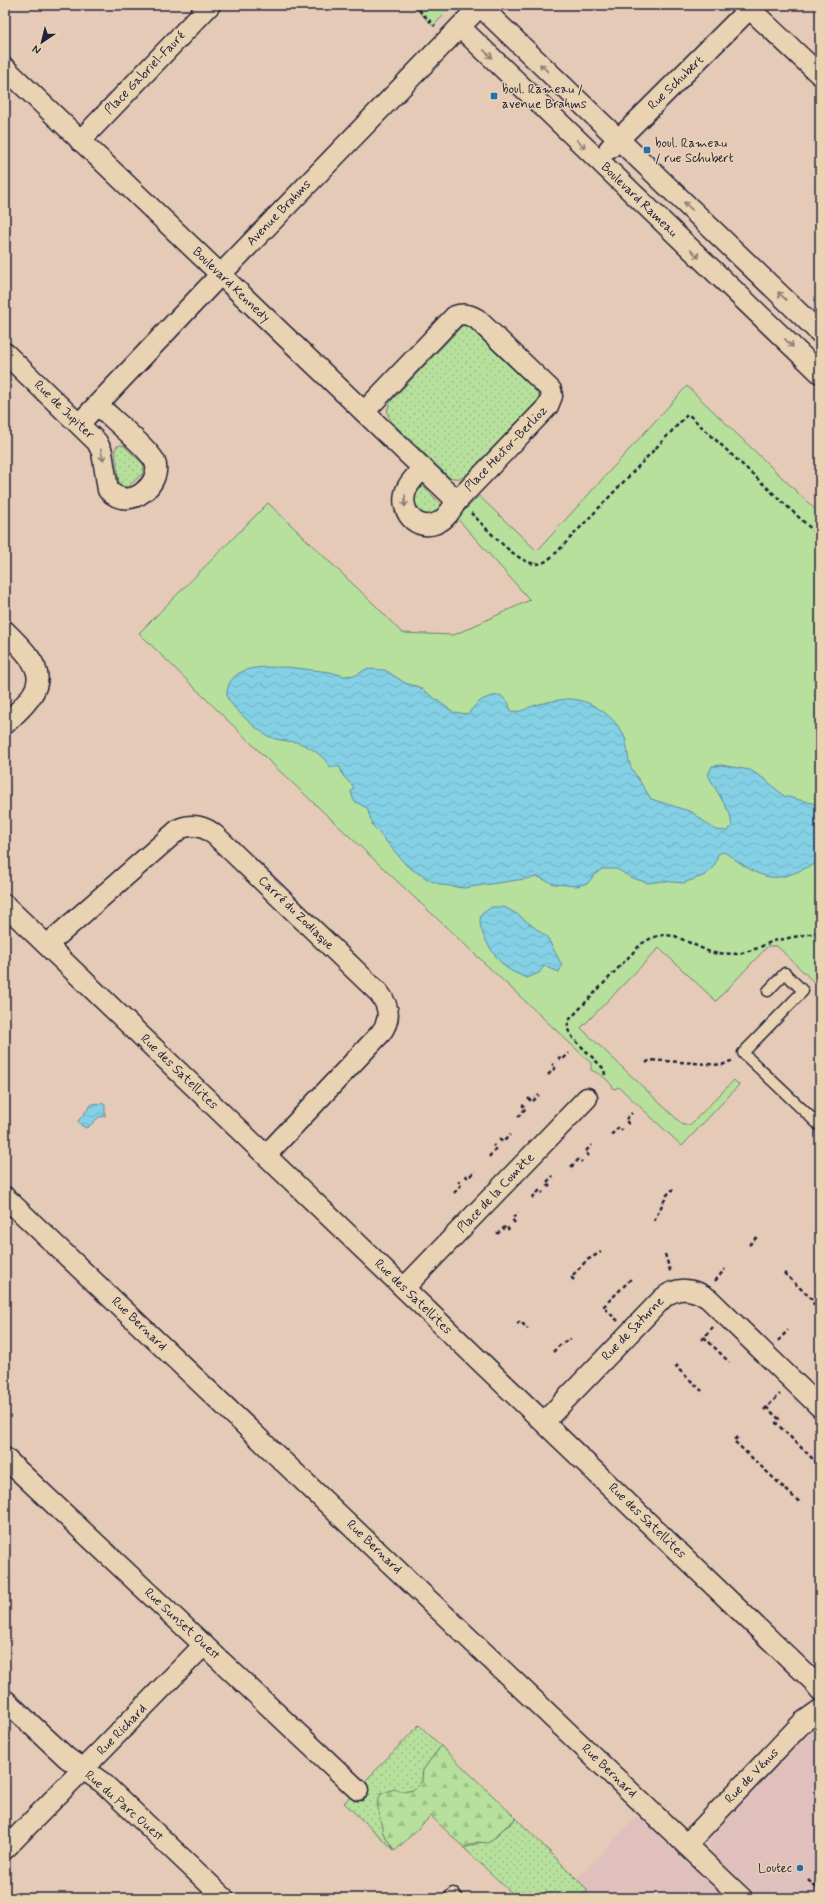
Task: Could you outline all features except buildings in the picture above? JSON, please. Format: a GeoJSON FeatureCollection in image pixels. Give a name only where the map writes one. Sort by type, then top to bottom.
{"type":"FeatureCollection","features":[{"type":"Feature","properties":{"kind":"street","name":"Place Gabriel-Fauré"},"geometry":{"type":"LineString","coordinates":[[80,141],[210,5]]}},
{"type":"Feature","properties":{"kind":"street","name":"Avenue Brahms"},"geometry":{"type":"LineString","coordinates":[[79,424],[480,5]]}},
{"type":"Feature","properties":{"kind":"street"},"geometry":{"type":"LineString","coordinates":[[480,5],[820,333]]}},
{"type":"Feature","properties":{"kind":"street"},"geometry":{"type":"LineString","coordinates":[[752,7],[820,75]]}},
{"type":"Feature","properties":{"kind":"street","name":"Rue Schubert"},"geometry":{"type":"LineString","coordinates":[[597,160],[752,7]]}},
{"type":"Feature","properties":{"kind":"street","name":"Boulevard Rameau"},"geometry":{"type":"LineString","coordinates":[[460,26],[597,160],[820,373]]}},
{"type":"Feature","properties":{"kind":"street","name":"Boulevard Kennedy"},"geometry":{"type":"LineString","coordinates":[[5,68],[462,504]]}},
{"type":"Feature","properties":{"kind":"street","name":"Place Hector-Berlioz"},"geometry":{"type":"LineString","coordinates":[[364,412],[455,316],[461,314],[472,316],[477,319],[537,375],[551,390],[552,396],[548,406],[462,504]]}},
{"type":"Feature","properties":{"kind":"street","name":"Rue de Jupiter"},"geometry":{"type":"LineString","coordinates":[[5,353],[79,424],[100,448],[105,482],[108,490],[112,494],[125,500],[138,495],[146,489],[155,475],[155,462],[147,452],[98,405]]}},
{"type":"Feature","properties":{"kind":"street"},"geometry":{"type":"LineString","coordinates":[[423,468],[410,484],[404,496],[405,510],[414,520],[419,524],[426,525],[439,522],[451,510],[462,504]]}},
{"type":"Feature","properties":{"kind":"street"},"geometry":{"type":"LineString","coordinates":[[5,631],[34,662],[38,678],[37,685],[31,699],[5,724]]}},
{"type":"Feature","properties":{"kind":"street","name":"Carré du Zodiaque"},"geometry":{"type":"LineString","coordinates":[[47,945],[179,828],[196,826],[206,829],[216,836],[379,993],[388,1010],[387,1023],[380,1034],[266,1155]]}},
{"type":"Feature","properties":{"kind":"street","name":"Rue des Satellites"},"geometry":{"type":"LineString","coordinates":[[5,905],[813,1681],[820,1690]]}},
{"type":"Feature","properties":{"kind":"street","name":"Place de la Comète"},"geometry":{"type":"LineString","coordinates":[[404,1288],[587,1098]]}},
{"type":"Feature","properties":{"kind":"street","name":"Rue Bernard"},"geometry":{"type":"LineString","coordinates":[[5,1197],[742,1898]]}},
{"type":"Feature","properties":{"kind":"street","name":"Rue de Saturne"},"geometry":{"type":"LineString","coordinates":[[544,1422],[663,1298],[668,1294],[682,1290],[693,1290],[709,1299],[820,1407]]}},
{"type":"Feature","properties":{"kind":"street","name":"Rue Sunset Ouest"},"geometry":{"type":"LineString","coordinates":[[5,1458],[358,1790]]}},
{"type":"Feature","properties":{"kind":"street","name":"Rue Richard"},"geometry":{"type":"LineString","coordinates":[[5,1849],[204,1645]]}},
{"type":"Feature","properties":{"kind":"street","name":"Rue du Parc Ouest"},"geometry":{"type":"LineString","coordinates":[[5,1700],[67,1758],[103,1783],[224,1898]]}},
{"type":"Feature","properties":{"kind":"street","name":"Rue de Vénus"},"geometry":{"type":"LineString","coordinates":[[686,1844],[803,1722],[820,1710]]}},
{"type":"Feature","properties":{"kind":"lane"},"geometry":{"type":"LineString","coordinates":[[768,991],[786,973],[804,991],[743,1053],[820,1126]]}},
{"type":"Feature","properties":{"kind":"lane"},"geometry":{"type":"LineString","coordinates":[[448,1898],[453,1893],[458,1898]]}},
{"type":"Feature","properties":{"kind":"path"},"geometry":{"type":"LineString","coordinates":[[414,5],[435,26]]}},
{"type":"Feature","properties":{"kind":"path"},"geometry":{"type":"LineString","coordinates":[[462,504],[512,553],[529,563],[542,564],[558,552],[688,414],[820,537]]}},
{"type":"Feature","properties":{"kind":"path"},"geometry":{"type":"LineString","coordinates":[[605,1075],[604,1069],[573,1038],[567,1028],[569,1020],[641,944],[653,937],[664,935],[682,939],[712,954],[738,954],[758,948],[773,941],[820,932]]}},
{"type":"Feature","properties":{"kind":"path"},"geometry":{"type":"LineString","coordinates":[[558,1057],[562,1060],[569,1053]]}},
{"type":"Feature","properties":{"kind":"path"},"geometry":{"type":"LineString","coordinates":[[646,1062],[650,1060],[722,1065],[743,1053]]}},
{"type":"Feature","properties":{"kind":"path"},"geometry":{"type":"LineString","coordinates":[[548,1075],[556,1067],[552,1064]]}},
{"type":"Feature","properties":{"kind":"path"},"geometry":{"type":"LineString","coordinates":[[528,1098],[532,1102],[539,1095]]}},
{"type":"Feature","properties":{"kind":"path"},"geometry":{"type":"LineString","coordinates":[[518,1117],[526,1108],[522,1105]]}},
{"type":"Feature","properties":{"kind":"path"},"geometry":{"type":"LineString","coordinates":[[629,1124],[625,1120],[632,1113]]}},
{"type":"Feature","properties":{"kind":"path"},"geometry":{"type":"LineString","coordinates":[[611,1135],[619,1127],[622,1130]]}},
{"type":"Feature","properties":{"kind":"path"},"geometry":{"type":"LineString","coordinates":[[499,1138],[503,1142],[510,1135]]}},
{"type":"Feature","properties":{"kind":"path"},"geometry":{"type":"LineString","coordinates":[[489,1157],[496,1148],[493,1145]]}},
{"type":"Feature","properties":{"kind":"path"},"geometry":{"type":"LineString","coordinates":[[588,1156],[585,1152],[592,1145]]}},
{"type":"Feature","properties":{"kind":"path"},"geometry":{"type":"LineString","coordinates":[[571,1167],[579,1159],[582,1162]]}},
{"type":"Feature","properties":{"kind":"path"},"geometry":{"type":"LineString","coordinates":[[465,1175],[468,1178],[475,1171]]}},
{"type":"Feature","properties":{"kind":"path"},"geometry":{"type":"LineString","coordinates":[[550,1187],[546,1183],[553,1176]]}},
{"type":"Feature","properties":{"kind":"path"},"geometry":{"type":"LineString","coordinates":[[454,1193],[462,1184],[458,1181]]}},
{"type":"Feature","properties":{"kind":"path"},"geometry":{"type":"LineString","coordinates":[[654,1221],[673,1189]]}},
{"type":"Feature","properties":{"kind":"path"},"geometry":{"type":"LineString","coordinates":[[532,1198],[540,1190],[543,1193]]}},
{"type":"Feature","properties":{"kind":"path"},"geometry":{"type":"LineString","coordinates":[[515,1223],[512,1219],[518,1212]]}},
{"type":"Feature","properties":{"kind":"path"},"geometry":{"type":"LineString","coordinates":[[497,1234],[506,1226],[509,1230]]}},
{"type":"Feature","properties":{"kind":"path"},"geometry":{"type":"LineString","coordinates":[[749,1245],[758,1236]]}},
{"type":"Feature","properties":{"kind":"path"},"geometry":{"type":"LineString","coordinates":[[574,1280],[571,1277],[587,1260],[601,1252]]}},
{"type":"Feature","properties":{"kind":"path"},"geometry":{"type":"LineString","coordinates":[[784,1273],[815,1302],[812,1306]]}},
{"type":"Feature","properties":{"kind":"path"},"geometry":{"type":"LineString","coordinates":[[602,1307],[631,1279]]}},
{"type":"Feature","properties":{"kind":"path"},"geometry":{"type":"LineString","coordinates":[[517,1324],[520,1321],[528,1329]]}},
{"type":"Feature","properties":{"kind":"path"},"geometry":{"type":"LineString","coordinates":[[704,1337],[729,1362]]}},
{"type":"Feature","properties":{"kind":"path"},"geometry":{"type":"LineString","coordinates":[[553,1352],[562,1343],[571,1340]]}},
{"type":"Feature","properties":{"kind":"path"},"geometry":{"type":"LineString","coordinates":[[816,1358],[820,1363]]}},
{"type":"Feature","properties":{"kind":"path"},"geometry":{"type":"LineString","coordinates":[[678,1365],[676,1367],[702,1391]]}},
{"type":"Feature","properties":{"kind":"path"},"geometry":{"type":"LineString","coordinates":[[764,1410],[793,1381]]}},
{"type":"Feature","properties":{"kind":"path"},"geometry":{"type":"LineString","coordinates":[[766,1408],[779,1419],[776,1423],[815,1461],[820,1457]]}},
{"type":"Feature","properties":{"kind":"path"},"geometry":{"type":"LineString","coordinates":[[738,1437],[734,1441],[746,1454],[798,1501],[800,1498]]}},
{"type":"Feature","properties":{"kind":"path"},"geometry":{"type":"LineString","coordinates":[[808,1880],[819,1890]]}},
{"type":"Feature","properties":{"kind":"shaded area"},"geometry":{"type":"Polygon","coordinates":[[[820,1724],[820,1898],[760,1898],[712,1853],[709,1846],[710,1839],[712,1834],[804,1738],[820,1724]]]}},
{"type":"Feature","properties":{"kind":"shaded area"},"geometry":{"type":"Polygon","coordinates":[[[638,1815],[726,1898],[580,1898],[588,1890],[577,1879],[638,1815]]]}},
{"type":"Feature","properties":{"kind":"green space"},"geometry":{"type":"Polygon","coordinates":[[[412,5],[454,5],[433,26],[412,5]]]}},
{"type":"Feature","properties":{"kind":"green space"},"geometry":{"type":"Polygon","coordinates":[[[463,325],[469,327],[535,390],[539,396],[538,400],[467,475],[456,478],[449,477],[392,422],[388,411],[392,400],[463,325]]]}},
{"type":"Feature","properties":{"kind":"green space"},"geometry":{"type":"Polygon","coordinates":[[[687,386],[820,514],[820,988],[777,946],[768,946],[716,1001],[659,948],[581,1028],[683,1125],[690,1125],[734,1080],[739,1085],[682,1146],[619,1087],[614,1089],[604,1078],[591,1070],[591,1063],[268,760],[139,633],[268,503],[377,607],[402,633],[454,635],[530,600],[457,518],[479,496],[537,551],[687,386]]]}},
{"type":"Feature","properties":{"kind":"green space"},"geometry":{"type":"Polygon","coordinates":[[[120,445],[124,446],[144,465],[143,473],[128,487],[124,487],[119,483],[115,450],[116,447],[120,445]]]}},
{"type":"Feature","properties":{"kind":"green space"},"geometry":{"type":"Polygon","coordinates":[[[420,485],[424,486],[440,504],[442,508],[436,514],[425,515],[415,509],[413,498],[420,485]]]}},
{"type":"Feature","properties":{"kind":"green space"},"geometry":{"type":"Polygon","coordinates":[[[419,1725],[441,1746],[423,1770],[422,1781],[413,1790],[404,1792],[382,1823],[383,1833],[395,1851],[344,1803],[419,1725]]]}},
{"type":"Feature","properties":{"kind":"green space"},"geometry":{"type":"Polygon","coordinates":[[[441,1746],[516,1818],[488,1843],[477,1842],[464,1848],[431,1816],[395,1851],[383,1833],[377,1803],[381,1794],[394,1789],[404,1792],[413,1790],[422,1781],[423,1770],[441,1746]]]}},
{"type":"Feature","properties":{"kind":"green space"},"geometry":{"type":"Polygon","coordinates":[[[516,1818],[588,1890],[580,1898],[517,1898],[464,1848],[496,1837],[516,1818]]]}},
{"type":"Feature","properties":{"kind":"water"},"geometry":{"type":"Polygon","coordinates":[[[287,667],[330,672],[344,676],[357,675],[366,669],[385,670],[405,683],[419,687],[453,712],[468,714],[481,700],[500,695],[508,702],[511,711],[521,711],[532,706],[567,699],[593,705],[609,716],[621,730],[626,741],[630,765],[651,799],[692,812],[715,830],[727,831],[732,826],[730,814],[708,775],[712,766],[721,765],[750,770],[766,780],[784,796],[820,805],[820,862],[789,875],[772,877],[757,873],[724,852],[718,854],[715,864],[710,871],[703,876],[683,883],[662,881],[648,883],[630,877],[617,869],[602,869],[593,876],[588,883],[577,886],[554,884],[538,877],[464,888],[442,885],[429,880],[407,866],[373,826],[367,808],[354,801],[351,792],[354,787],[343,776],[340,767],[330,767],[320,755],[301,743],[269,737],[244,717],[229,700],[227,693],[229,684],[234,677],[240,673],[255,668],[287,667]]]}},
{"type":"Feature","properties":{"kind":"water"},"geometry":{"type":"Polygon","coordinates":[[[492,907],[504,907],[517,914],[547,937],[562,965],[559,972],[544,966],[539,973],[527,978],[507,968],[492,951],[483,935],[481,927],[480,920],[482,914],[492,907]]]}},
{"type":"Feature","properties":{"kind":"water"},"geometry":{"type":"Polygon","coordinates":[[[104,1103],[105,1116],[99,1117],[87,1128],[82,1126],[78,1121],[92,1104],[104,1103]]]}},
{"type":"Feature","properties":{"kind":"place","name":"boul. Rameau / avenue Brahms"},"geometry":{"type":"Point","coordinates":[494,96]}},
{"type":"Feature","properties":{"kind":"place","name":"boul. Rameau / rue Schubert"},"geometry":{"type":"Point","coordinates":[647,150]}},
{"type":"Feature","properties":{"kind":"place","name":"Loutec"},"geometry":{"type":"Point","coordinates":[800,1868]}}]}
